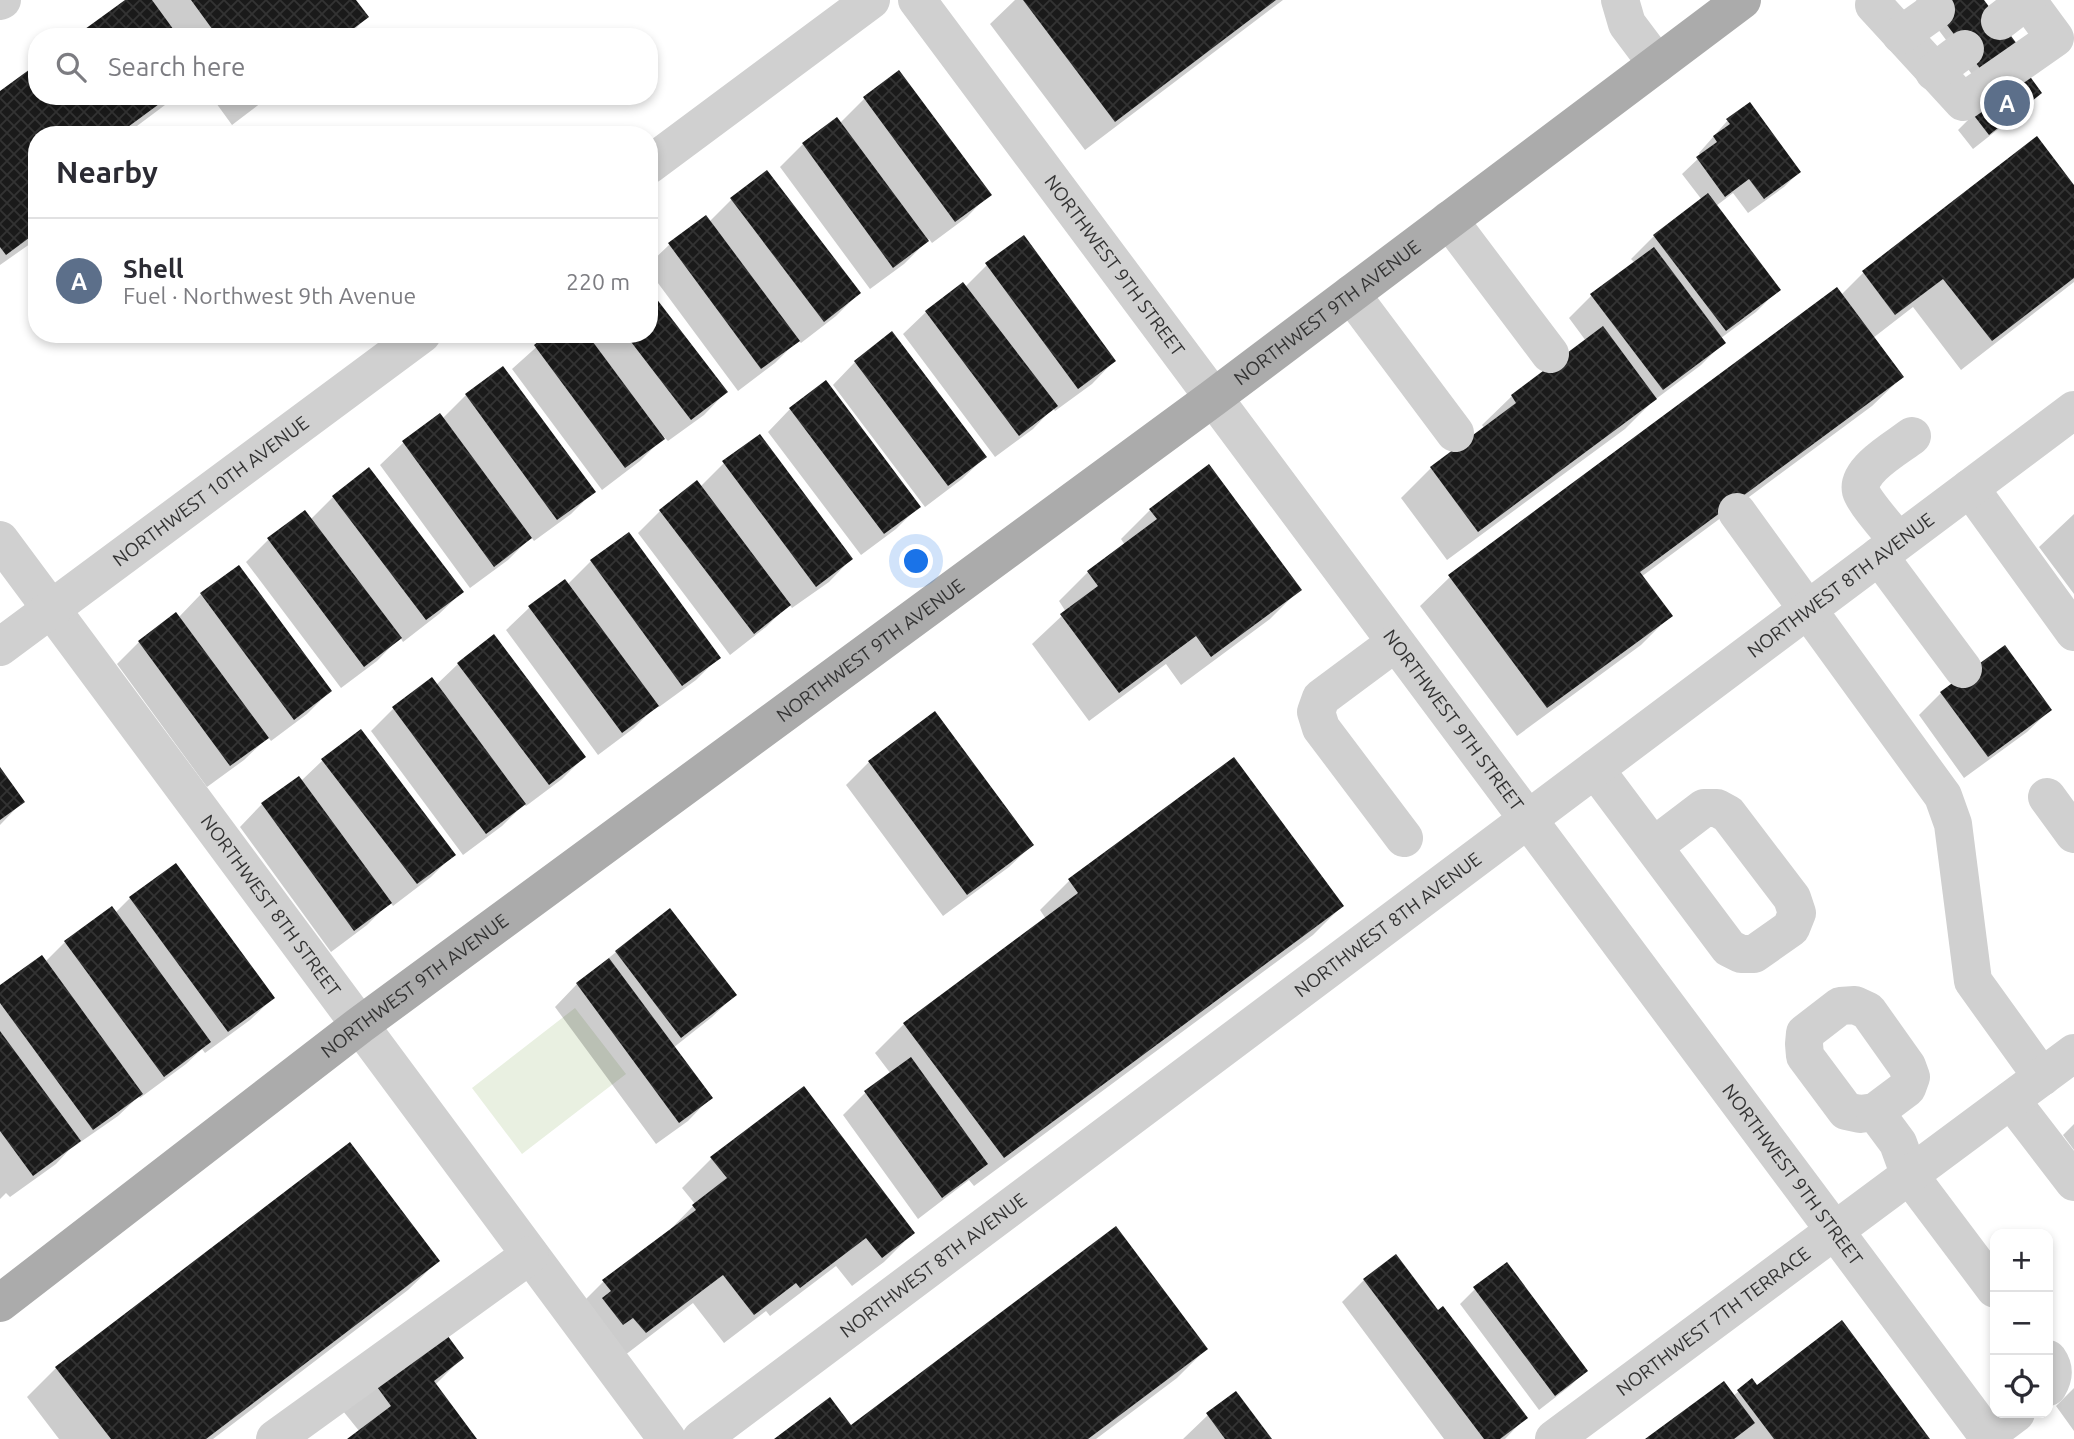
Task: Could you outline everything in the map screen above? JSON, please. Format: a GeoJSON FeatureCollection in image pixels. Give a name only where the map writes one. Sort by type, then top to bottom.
{"type":"FeatureCollection","features":[{"type":"Feature","properties":{"kind":"main road","name":"NORTHWEST 9TH AVENUE"},"geometry":{"type":"LineString","coordinates":[[0,1303],[360,1026],[1213,398],[1742,0]]}},
{"type":"Feature","properties":{"kind":"street"},"geometry":{"type":"LineString","coordinates":[[658,158],[872,0]]}},
{"type":"Feature","properties":{"kind":"street","name":"NORTHWEST 9TH STREET"},"geometry":{"type":"LineString","coordinates":[[917,0],[1834,1231],[1998,1429]]}},
{"type":"Feature","properties":{"kind":"street"},"geometry":{"type":"LineString","coordinates":[[1620,0],[1627,24],[1657,64]]}},
{"type":"Feature","properties":{"kind":"street"},"geometry":{"type":"LineString","coordinates":[[1875,2],[1901,35],[1963,102],[2055,38],[2018,7]]}},
{"type":"Feature","properties":{"kind":"street"},"geometry":{"type":"LineString","coordinates":[[1901,35],[1936,10]]}},
{"type":"Feature","properties":{"kind":"street"},"geometry":{"type":"LineString","coordinates":[[1934,72],[1965,49]]}},
{"type":"Feature","properties":{"kind":"street"},"geometry":{"type":"LineString","coordinates":[[1449,220],[1550,354]]}},
{"type":"Feature","properties":{"kind":"street"},"geometry":{"type":"LineString","coordinates":[[1351,294],[1455,433]]}},
{"type":"Feature","properties":{"kind":"street","name":"NORTHWEST 10TH AVENUE"},"geometry":{"type":"LineString","coordinates":[[0,648],[410,343]]}},
{"type":"Feature","properties":{"kind":"street","name":"NORTHWEST 8TH AVENUE"},"geometry":{"type":"LineString","coordinates":[[701,1439],[2074,410]]}},
{"type":"Feature","properties":{"kind":"street"},"geometry":{"type":"LineString","coordinates":[[1912,436],[1867,471],[1861,480],[1861,492],[1889,549],[1963,669]]}},
{"type":"Feature","properties":{"kind":"street"},"geometry":{"type":"LineString","coordinates":[[1969,488],[2074,632]]}},
{"type":"Feature","properties":{"kind":"street"},"geometry":{"type":"LineString","coordinates":[[1737,512],[1944,796],[1953,824],[1973,981],[2042,1077]]}},
{"type":"Feature","properties":{"kind":"street","name":"NORTHWEST 8TH STREET"},"geometry":{"type":"LineString","coordinates":[[0,540],[667,1439]]}},
{"type":"Feature","properties":{"kind":"street"},"geometry":{"type":"LineString","coordinates":[[1395,643],[1321,698],[1316,712],[1321,728],[1404,838]]}},
{"type":"Feature","properties":{"kind":"street"},"geometry":{"type":"LineString","coordinates":[[1595,769],[1654,846]]}},
{"type":"Feature","properties":{"kind":"street"},"geometry":{"type":"LineString","coordinates":[[2047,797],[2074,834]]}},
{"type":"Feature","properties":{"kind":"street","name":"NORTHWEST 7TH TERRACE"},"geometry":{"type":"LineString","coordinates":[[1554,1439],[2074,1053]]}},
{"type":"Feature","properties":{"kind":"street"},"geometry":{"type":"LineString","coordinates":[[2011,1100],[2074,1182]]}},
{"type":"Feature","properties":{"kind":"street"},"geometry":{"type":"LineString","coordinates":[[1875,1112],[1898,1143],[1910,1176],[1990,1282]]}},
{"type":"Feature","properties":{"kind":"street"},"geometry":{"type":"LineString","coordinates":[[275,1439],[530,1255]]}},
{"type":"Feature","properties":{"kind":"green space"},"geometry":{"type":"Polygon","coordinates":[[[575,1008],[626,1074],[522,1154],[472,1088],[575,1008]]]}},
{"type":"Feature","properties":{"kind":"building"},"geometry":{"type":"Polygon","coordinates":[[[125,0],[152,0],[172,28],[86,28],[125,0]]]}},
{"type":"Feature","properties":{"kind":"building"},"geometry":{"type":"Polygon","coordinates":[[[191,0],[356,0],[369,17],[354,28],[211,28],[191,0]]]}},
{"type":"Feature","properties":{"kind":"building"},"geometry":{"type":"Polygon","coordinates":[[[1023,0],[1276,0],[1115,122],[1023,0]]]}},
{"type":"Feature","properties":{"kind":"building"},"geometry":{"type":"Polygon","coordinates":[[[1928,0],[1984,0],[2023,52],[1988,79],[1928,0]]]}},
{"type":"Feature","properties":{"kind":"building"},"geometry":{"type":"Polygon","coordinates":[[[899,70],[992,195],[955,222],[863,97],[899,70]]]}},
{"type":"Feature","properties":{"kind":"building"},"geometry":{"type":"Polygon","coordinates":[[[28,71],[28,105],[158,105],[129,126],[28,126],[28,239],[6,255],[0,247],[0,91],[28,71]]]}},
{"type":"Feature","properties":{"kind":"building"},"geometry":{"type":"Polygon","coordinates":[[[2026,71],[2042,93],[1989,135],[1972,113],[2026,71]]]}},
{"type":"Feature","properties":{"kind":"building"},"geometry":{"type":"Polygon","coordinates":[[[1750,102],[1801,172],[1764,199],[1749,179],[1725,197],[1696,157],[1717,142],[1713,136],[1730,124],[1726,119],[1750,102]]]}},
{"type":"Feature","properties":{"kind":"building"},"geometry":{"type":"Polygon","coordinates":[[[837,117],[929,241],[893,268],[802,143],[837,117]]]}},
{"type":"Feature","properties":{"kind":"building"},"geometry":{"type":"Polygon","coordinates":[[[2037,136],[2074,185],[2074,278],[1992,341],[1943,279],[1895,315],[1862,271],[2037,136]]]}},
{"type":"Feature","properties":{"kind":"building"},"geometry":{"type":"Polygon","coordinates":[[[767,170],[861,293],[824,322],[730,198],[767,170]]]}},
{"type":"Feature","properties":{"kind":"building"},"geometry":{"type":"Polygon","coordinates":[[[1708,193],[1781,290],[1726,331],[1653,235],[1708,193]]]}},
{"type":"Feature","properties":{"kind":"building"},"geometry":{"type":"Polygon","coordinates":[[[706,215],[800,341],[761,369],[668,243],[706,215]]]}},
{"type":"Feature","properties":{"kind":"building"},"geometry":{"type":"Polygon","coordinates":[[[1024,235],[1116,361],[1078,389],[985,263],[1024,235]]]}},
{"type":"Feature","properties":{"kind":"building"},"geometry":{"type":"Polygon","coordinates":[[[1654,247],[1726,343],[1663,390],[1590,294],[1654,247]]]}},
{"type":"Feature","properties":{"kind":"building"},"geometry":{"type":"Polygon","coordinates":[[[963,282],[1058,406],[1019,436],[925,311],[963,282]]]}},
{"type":"Feature","properties":{"kind":"building"},"geometry":{"type":"Polygon","coordinates":[[[1837,287],[1904,377],[1640,572],[1673,616],[1547,708],[1448,575],[1837,287]]]}},
{"type":"Feature","properties":{"kind":"building"},"geometry":{"type":"Polygon","coordinates":[[[658,301],[728,392],[691,420],[632,343],[658,343],[658,301]]]}},
{"type":"Feature","properties":{"kind":"building"},"geometry":{"type":"Polygon","coordinates":[[[1603,326],[1657,399],[1478,532],[1430,467],[1516,403],[1511,395],[1603,326]]]}},
{"type":"Feature","properties":{"kind":"building"},"geometry":{"type":"Polygon","coordinates":[[[892,331],[987,457],[948,486],[854,361],[892,331]]]}},
{"type":"Feature","properties":{"kind":"building"},"geometry":{"type":"Polygon","coordinates":[[[594,343],[665,439],[625,468],[534,345],[594,343]]]}},
{"type":"Feature","properties":{"kind":"building"},"geometry":{"type":"Polygon","coordinates":[[[503,366],[596,492],[557,520],[465,394],[503,366]]]}},
{"type":"Feature","properties":{"kind":"building"},"geometry":{"type":"Polygon","coordinates":[[[826,380],[921,507],[884,534],[789,408],[826,380]]]}},
{"type":"Feature","properties":{"kind":"building"},"geometry":{"type":"Polygon","coordinates":[[[440,413],[532,538],[494,567],[402,441],[440,413]]]}},
{"type":"Feature","properties":{"kind":"building"},"geometry":{"type":"Polygon","coordinates":[[[760,434],[853,559],[816,587],[722,461],[760,434]]]}},
{"type":"Feature","properties":{"kind":"building"},"geometry":{"type":"Polygon","coordinates":[[[1209,464],[1302,590],[1211,657],[1196,636],[1119,693],[1060,614],[1098,586],[1087,571],[1157,519],[1149,509],[1209,464]]]}},
{"type":"Feature","properties":{"kind":"building"},"geometry":{"type":"Polygon","coordinates":[[[369,467],[464,592],[426,620],[332,496],[369,467]]]}},
{"type":"Feature","properties":{"kind":"building"},"geometry":{"type":"Polygon","coordinates":[[[697,480],[791,605],[754,634],[659,510],[697,480]]]}},
{"type":"Feature","properties":{"kind":"building"},"geometry":{"type":"Polygon","coordinates":[[[305,510],[402,638],[364,667],[267,538],[305,510]]]}},
{"type":"Feature","properties":{"kind":"building"},"geometry":{"type":"Polygon","coordinates":[[[629,532],[721,658],[682,686],[590,560],[629,532]]]}},
{"type":"Feature","properties":{"kind":"building"},"geometry":{"type":"Polygon","coordinates":[[[239,565],[332,691],[294,720],[200,593],[239,565]]]}},
{"type":"Feature","properties":{"kind":"building"},"geometry":{"type":"Polygon","coordinates":[[[565,579],[659,706],[622,733],[528,606],[565,579]]]}},
{"type":"Feature","properties":{"kind":"building"},"geometry":{"type":"Polygon","coordinates":[[[176,612],[269,738],[230,766],[138,641],[176,612]]]}},
{"type":"Feature","properties":{"kind":"building"},"geometry":{"type":"Polygon","coordinates":[[[494,634],[586,757],[549,785],[457,663],[494,634]]]}},
{"type":"Feature","properties":{"kind":"building"},"geometry":{"type":"Polygon","coordinates":[[[2005,645],[2052,710],[1988,757],[1940,692],[2005,645]]]}},
{"type":"Feature","properties":{"kind":"building"},"geometry":{"type":"Polygon","coordinates":[[[432,677],[526,804],[486,834],[392,707],[432,677]]]}},
{"type":"Feature","properties":{"kind":"building"},"geometry":{"type":"Polygon","coordinates":[[[935,711],[1034,845],[967,895],[868,761],[935,711]]]}},
{"type":"Feature","properties":{"kind":"building"},"geometry":{"type":"Polygon","coordinates":[[[361,729],[456,855],[417,884],[321,759],[361,729]]]}},
{"type":"Feature","properties":{"kind":"building"},"geometry":{"type":"Polygon","coordinates":[[[1234,757],[1344,906],[1004,1158],[903,1023],[1078,893],[1068,879],[1234,757]]]}},
{"type":"Feature","properties":{"kind":"building"},"geometry":{"type":"Polygon","coordinates":[[[0,767],[25,802],[0,820],[0,767]]]}},
{"type":"Feature","properties":{"kind":"building"},"geometry":{"type":"Polygon","coordinates":[[[299,776],[392,903],[354,931],[261,803],[299,776]]]}},
{"type":"Feature","properties":{"kind":"building"},"geometry":{"type":"Polygon","coordinates":[[[176,863],[275,998],[228,1032],[129,897],[176,863]]]}},
{"type":"Feature","properties":{"kind":"building"},"geometry":{"type":"Polygon","coordinates":[[[112,906],[211,1042],[164,1077],[64,941],[112,906]]]}},
{"type":"Feature","properties":{"kind":"building"},"geometry":{"type":"Polygon","coordinates":[[[670,908],[737,995],[681,1038],[615,951],[670,908]]]}},
{"type":"Feature","properties":{"kind":"building"},"geometry":{"type":"Polygon","coordinates":[[[42,955],[143,1094],[93,1130],[0,1003],[0,985],[42,955]]]}},
{"type":"Feature","properties":{"kind":"building"},"geometry":{"type":"Polygon","coordinates":[[[609,958],[713,1098],[679,1123],[576,983],[609,958]]]}},
{"type":"Feature","properties":{"kind":"building"},"geometry":{"type":"Polygon","coordinates":[[[0,1031],[81,1141],[33,1176],[0,1131],[0,1031]]]}},
{"type":"Feature","properties":{"kind":"building"},"geometry":{"type":"Polygon","coordinates":[[[911,1057],[988,1164],[942,1198],[864,1091],[911,1057]]]}},
{"type":"Feature","properties":{"kind":"building"},"geometry":{"type":"Polygon","coordinates":[[[804,1086],[915,1233],[882,1258],[866,1238],[800,1288],[796,1283],[754,1315],[723,1275],[646,1333],[633,1318],[623,1325],[602,1298],[611,1291],[602,1280],[696,1210],[692,1205],[727,1178],[710,1157],[804,1086]]]}},
{"type":"Feature","properties":{"kind":"building"},"geometry":{"type":"Polygon","coordinates":[[[350,1142],[440,1261],[206,1439],[111,1439],[55,1367],[350,1142]]]}},
{"type":"Feature","properties":{"kind":"building"},"geometry":{"type":"Polygon","coordinates":[[[1116,1226],[1208,1349],[1088,1439],[774,1439],[830,1397],[851,1425],[1116,1226]]]}},
{"type":"Feature","properties":{"kind":"building"},"geometry":{"type":"Polygon","coordinates":[[[1396,1254],[1438,1310],[1443,1306],[1528,1418],[1500,1439],[1484,1439],[1363,1279],[1396,1254]]]}},
{"type":"Feature","properties":{"kind":"building"},"geometry":{"type":"Polygon","coordinates":[[[1507,1262],[1588,1371],[1555,1396],[1473,1287],[1507,1262]]]}},
{"type":"Feature","properties":{"kind":"building"},"geometry":{"type":"Polygon","coordinates":[[[1842,1320],[1930,1439],[1774,1439],[1737,1390],[1752,1378],[1757,1385],[1842,1320]]]}},
{"type":"Feature","properties":{"kind":"building"},"geometry":{"type":"Polygon","coordinates":[[[442,1328],[464,1358],[434,1381],[477,1439],[347,1439],[391,1406],[372,1380],[442,1328]]]}},
{"type":"Feature","properties":{"kind":"building"},"geometry":{"type":"Polygon","coordinates":[[[1724,1381],[1755,1423],[1734,1439],[1645,1439],[1724,1381]]]}},
{"type":"Feature","properties":{"kind":"building"},"geometry":{"type":"Polygon","coordinates":[[[1236,1391],[1272,1439],[1225,1439],[1206,1413],[1236,1391]]]}},
{"type":"Feature","properties":{"kind":"place","name":"Shell"},"geometry":{"type":"Point","coordinates":[2007,103]}}]}
